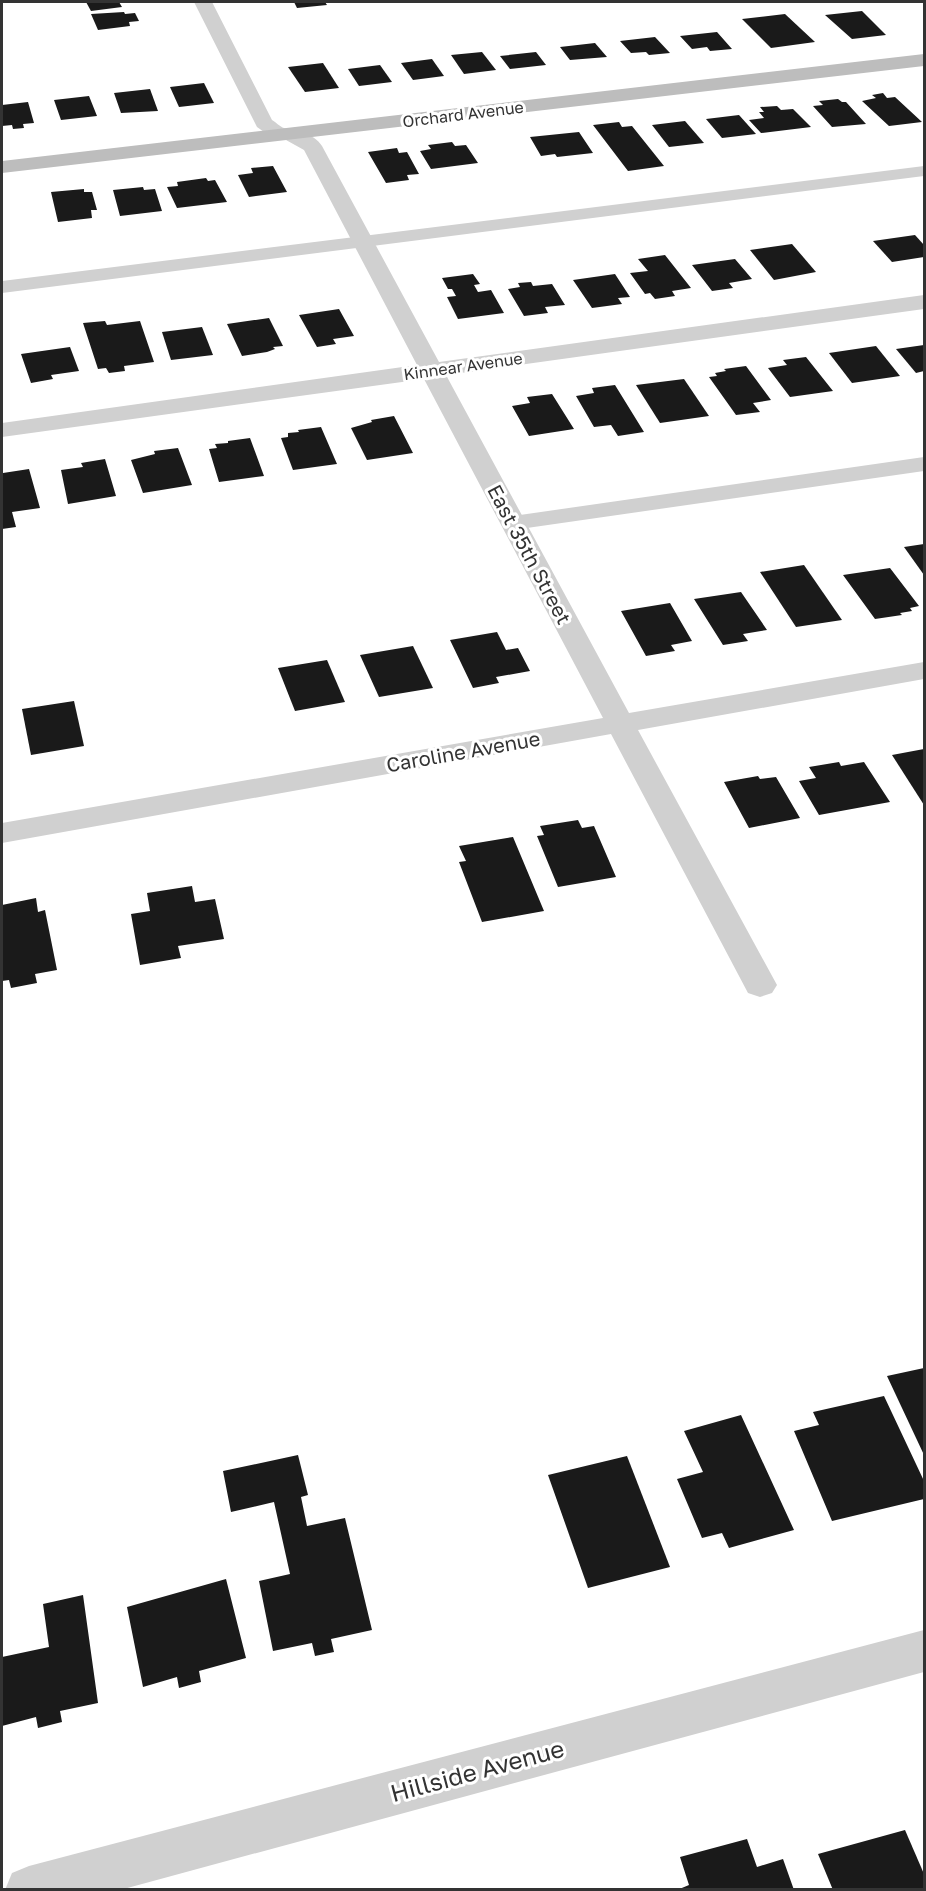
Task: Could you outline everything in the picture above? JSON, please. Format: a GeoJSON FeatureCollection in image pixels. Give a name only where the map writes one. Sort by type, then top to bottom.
{"type":"FeatureCollection","features":[{"type":"Feature","properties":{"kind":"street","name":"East 35th Street"},"geometry":{"type":"LineString","coordinates":[[203,2],[264,123],[312,146],[760,985]]}},
{"type":"Feature","properties":{"kind":"street","name":"Orchard Avenue"},"geometry":{"type":"LineString","coordinates":[[2,167],[924,60]]}},
{"type":"Feature","properties":{"kind":"street","name":"Kinnear Avenue"},"geometry":{"type":"LineString","coordinates":[[2,430],[924,302]]}},
{"type":"Feature","properties":{"kind":"street","name":"Caroline Avenue"},"geometry":{"type":"LineString","coordinates":[[2,833],[924,670]]}},
{"type":"Feature","properties":{"kind":"street","name":"Hillside Avenue"},"geometry":{"type":"LineString","coordinates":[[29,1890],[924,1651]]}},
{"type":"Feature","properties":{"kind":"lane"},"geometry":{"type":"LineString","coordinates":[[2,287],[924,171]]}},
{"type":"Feature","properties":{"kind":"lane"},"geometry":{"type":"LineString","coordinates":[[513,523],[924,464]]}},
{"type":"Feature","properties":{"kind":"building"},"geometry":{"type":"Polygon","coordinates":[[[86,2],[119,2],[122,7],[91,11],[86,2]]]}},
{"type":"Feature","properties":{"kind":"building"},"geometry":{"type":"Polygon","coordinates":[[[294,2],[325,2],[327,5],[297,8],[294,2]]]}},
{"type":"Feature","properties":{"kind":"building"},"geometry":{"type":"Polygon","coordinates":[[[862,11],[886,35],[852,39],[825,15],[862,11]]]}},
{"type":"Feature","properties":{"kind":"building"},"geometry":{"type":"Polygon","coordinates":[[[124,12],[125,14],[135,13],[139,21],[129,22],[130,26],[98,30],[91,14],[124,12]]]}},
{"type":"Feature","properties":{"kind":"building"},"geometry":{"type":"Polygon","coordinates":[[[785,14],[815,42],[771,48],[742,19],[785,14]]]}},
{"type":"Feature","properties":{"kind":"building"},"geometry":{"type":"Polygon","coordinates":[[[717,32],[732,49],[710,51],[707,47],[692,49],[680,36],[717,32]]]}},
{"type":"Feature","properties":{"kind":"building"},"geometry":{"type":"Polygon","coordinates":[[[655,37],[670,53],[649,55],[646,52],[631,53],[620,41],[655,37]]]}},
{"type":"Feature","properties":{"kind":"building"},"geometry":{"type":"Polygon","coordinates":[[[595,43],[607,57],[570,60],[560,47],[595,43]]]}},
{"type":"Feature","properties":{"kind":"building"},"geometry":{"type":"Polygon","coordinates":[[[482,52],[496,70],[464,74],[451,55],[482,52]]]}},
{"type":"Feature","properties":{"kind":"building"},"geometry":{"type":"Polygon","coordinates":[[[536,52],[546,65],[510,69],[500,56],[536,52]]]}},
{"type":"Feature","properties":{"kind":"building"},"geometry":{"type":"Polygon","coordinates":[[[432,59],[444,76],[413,80],[401,63],[432,59]]]}},
{"type":"Feature","properties":{"kind":"building"},"geometry":{"type":"Polygon","coordinates":[[[323,63],[339,88],[305,92],[288,67],[323,63]]]}},
{"type":"Feature","properties":{"kind":"building"},"geometry":{"type":"Polygon","coordinates":[[[380,65],[392,82],[359,86],[348,69],[380,65]]]}},
{"type":"Feature","properties":{"kind":"building"},"geometry":{"type":"Polygon","coordinates":[[[204,83],[214,103],[179,107],[170,87],[204,83]]]}},
{"type":"Feature","properties":{"kind":"building"},"geometry":{"type":"Polygon","coordinates":[[[150,89],[158,111],[121,113],[114,93],[150,89]]]}},
{"type":"Feature","properties":{"kind":"building"},"geometry":{"type":"Polygon","coordinates":[[[883,93],[887,98],[895,97],[922,122],[889,126],[862,101],[876,98],[872,95],[883,93]]]}},
{"type":"Feature","properties":{"kind":"building"},"geometry":{"type":"Polygon","coordinates":[[[89,96],[97,116],[61,120],[54,100],[89,96]]]}},
{"type":"Feature","properties":{"kind":"building"},"geometry":{"type":"Polygon","coordinates":[[[838,99],[846,102],[866,124],[832,127],[813,106],[823,105],[819,101],[838,99]]]}},
{"type":"Feature","properties":{"kind":"building"},"geometry":{"type":"Polygon","coordinates":[[[28,102],[34,123],[23,124],[24,128],[13,129],[12,125],[2,126],[2,105],[28,102]]]}},
{"type":"Feature","properties":{"kind":"building"},"geometry":{"type":"Polygon","coordinates":[[[777,106],[781,110],[793,109],[811,127],[761,133],[749,120],[764,118],[759,112],[764,112],[760,107],[777,106]]]}},
{"type":"Feature","properties":{"kind":"building"},"geometry":{"type":"Polygon","coordinates":[[[739,115],[756,134],[722,138],[706,119],[739,115]]]}},
{"type":"Feature","properties":{"kind":"building"},"geometry":{"type":"Polygon","coordinates":[[[685,121],[704,143],[669,147],[652,125],[685,121]]]}},
{"type":"Feature","properties":{"kind":"building"},"geometry":{"type":"Polygon","coordinates":[[[619,122],[622,127],[632,126],[664,166],[628,171],[593,125],[619,122]]]}},
{"type":"Feature","properties":{"kind":"building"},"geometry":{"type":"Polygon","coordinates":[[[579,132],[593,153],[557,157],[555,154],[541,156],[530,137],[579,132]]]}},
{"type":"Feature","properties":{"kind":"building"},"geometry":{"type":"Polygon","coordinates":[[[452,142],[455,146],[466,145],[478,163],[431,169],[420,151],[431,149],[428,145],[452,142]]]}},
{"type":"Feature","properties":{"kind":"building"},"geometry":{"type":"Polygon","coordinates":[[[397,148],[399,153],[407,152],[419,174],[407,175],[409,180],[386,183],[368,152],[397,148]]]}},
{"type":"Feature","properties":{"kind":"building"},"geometry":{"type":"Polygon","coordinates":[[[273,166],[287,192],[249,197],[238,175],[253,173],[251,168],[273,166]]]}},
{"type":"Feature","properties":{"kind":"building"},"geometry":{"type":"Polygon","coordinates":[[[206,178],[208,181],[215,180],[227,202],[177,208],[167,187],[178,186],[177,182],[206,178]]]}},
{"type":"Feature","properties":{"kind":"building"},"geometry":{"type":"Polygon","coordinates":[[[143,187],[144,190],[155,189],[162,211],[120,216],[113,190],[143,187]]]}},
{"type":"Feature","properties":{"kind":"building"},"geometry":{"type":"Polygon","coordinates":[[[84,189],[84,192],[92,192],[97,210],[91,210],[92,218],[58,222],[51,192],[84,189]]]}},
{"type":"Feature","properties":{"kind":"building"},"geometry":{"type":"Polygon","coordinates":[[[915,235],[924,245],[924,257],[892,262],[873,241],[915,235]]]}},
{"type":"Feature","properties":{"kind":"building"},"geometry":{"type":"Polygon","coordinates":[[[792,244],[816,272],[774,280],[750,250],[792,244]]]}},
{"type":"Feature","properties":{"kind":"building"},"geometry":{"type":"Polygon","coordinates":[[[665,255],[691,288],[672,291],[675,296],[655,299],[650,293],[645,294],[630,273],[648,271],[638,259],[665,255]]]}},
{"type":"Feature","properties":{"kind":"building"},"geometry":{"type":"Polygon","coordinates":[[[735,259],[752,279],[729,283],[733,288],[712,291],[692,265],[735,259]]]}},
{"type":"Feature","properties":{"kind":"building"},"geometry":{"type":"Polygon","coordinates":[[[473,274],[480,284],[474,285],[478,292],[491,290],[504,313],[458,319],[447,297],[456,296],[452,289],[448,289],[442,278],[473,274]]]}},
{"type":"Feature","properties":{"kind":"building"},"geometry":{"type":"Polygon","coordinates":[[[615,274],[630,297],[618,298],[622,304],[592,308],[573,280],[615,274]]]}},
{"type":"Feature","properties":{"kind":"building"},"geometry":{"type":"Polygon","coordinates":[[[531,282],[533,286],[552,284],[565,305],[545,307],[548,313],[524,316],[508,289],[520,287],[518,283],[531,282]]]}},
{"type":"Feature","properties":{"kind":"building"},"geometry":{"type":"Polygon","coordinates":[[[339,309],[354,336],[333,339],[336,344],[317,347],[299,315],[339,309]]]}},
{"type":"Feature","properties":{"kind":"building"},"geometry":{"type":"Polygon","coordinates":[[[269,318],[283,346],[273,347],[275,349],[267,352],[242,356],[227,324],[269,318]]]}},
{"type":"Feature","properties":{"kind":"building"},"geometry":{"type":"Polygon","coordinates":[[[105,321],[107,325],[140,321],[154,362],[124,366],[125,371],[109,373],[106,368],[98,369],[83,323],[105,321]]]}},
{"type":"Feature","properties":{"kind":"building"},"geometry":{"type":"Polygon","coordinates":[[[202,327],[213,355],[171,360],[162,332],[202,327]]]}},
{"type":"Feature","properties":{"kind":"building"},"geometry":{"type":"Polygon","coordinates":[[[924,345],[924,371],[916,373],[896,349],[924,345]]]}},
{"type":"Feature","properties":{"kind":"building"},"geometry":{"type":"Polygon","coordinates":[[[876,346],[900,376],[852,383],[829,353],[876,346]]]}},
{"type":"Feature","properties":{"kind":"building"},"geometry":{"type":"Polygon","coordinates":[[[70,347],[79,371],[51,375],[53,379],[31,383],[21,354],[70,347]]]}},
{"type":"Feature","properties":{"kind":"building"},"geometry":{"type":"Polygon","coordinates":[[[806,357],[833,391],[790,397],[768,368],[787,365],[783,360],[806,357]]]}},
{"type":"Feature","properties":{"kind":"building"},"geometry":{"type":"Polygon","coordinates":[[[746,366],[771,400],[753,403],[760,412],[736,415],[709,377],[717,376],[715,373],[726,371],[724,369],[746,366]]]}},
{"type":"Feature","properties":{"kind":"building"},"geometry":{"type":"Polygon","coordinates":[[[684,379],[709,416],[660,423],[636,385],[684,379]]]}},
{"type":"Feature","properties":{"kind":"building"},"geometry":{"type":"Polygon","coordinates":[[[615,385],[644,432],[618,436],[611,425],[594,427],[576,396],[594,393],[592,388],[615,385]]]}},
{"type":"Feature","properties":{"kind":"building"},"geometry":{"type":"Polygon","coordinates":[[[552,394],[574,429],[529,436],[512,406],[530,403],[527,397],[552,394]]]}},
{"type":"Feature","properties":{"kind":"building"},"geometry":{"type":"Polygon","coordinates":[[[394,416],[413,453],[367,460],[351,428],[372,422],[371,420],[394,416]]]}},
{"type":"Feature","properties":{"kind":"building"},"geometry":{"type":"Polygon","coordinates":[[[321,427],[337,464],[293,470],[281,438],[288,437],[288,433],[299,432],[298,430],[321,427]]]}},
{"type":"Feature","properties":{"kind":"building"},"geometry":{"type":"Polygon","coordinates":[[[250,438],[264,476],[219,482],[209,449],[217,448],[215,444],[250,438]]]}},
{"type":"Feature","properties":{"kind":"building"},"geometry":{"type":"Polygon","coordinates":[[[178,448],[192,485],[143,493],[131,460],[155,454],[154,451],[178,448]]]}},
{"type":"Feature","properties":{"kind":"building"},"geometry":{"type":"Polygon","coordinates":[[[105,459],[116,496],[68,504],[61,470],[83,467],[81,463],[105,459]]]}},
{"type":"Feature","properties":{"kind":"building"},"geometry":{"type":"Polygon","coordinates":[[[29,469],[40,508],[12,512],[16,527],[2,529],[3,473],[29,469]]]}},
{"type":"Feature","properties":{"kind":"building"},"geometry":{"type":"Polygon","coordinates":[[[924,544],[924,575],[904,547],[924,544]]]}},
{"type":"Feature","properties":{"kind":"building"},"geometry":{"type":"Polygon","coordinates":[[[804,565],[842,620],[796,627],[760,572],[804,565]]]}},
{"type":"Feature","properties":{"kind":"building"},"geometry":{"type":"Polygon","coordinates":[[[890,568],[919,606],[910,608],[912,611],[900,613],[902,615],[875,619],[843,575],[890,568]]]}},
{"type":"Feature","properties":{"kind":"building"},"geometry":{"type":"Polygon","coordinates":[[[741,592],[767,630],[743,634],[748,641],[723,645],[694,599],[741,592]]]}},
{"type":"Feature","properties":{"kind":"building"},"geometry":{"type":"Polygon","coordinates":[[[670,603],[692,641],[671,645],[675,651],[646,656],[621,611],[670,603]]]}},
{"type":"Feature","properties":{"kind":"building"},"geometry":{"type":"Polygon","coordinates":[[[497,632],[506,650],[518,648],[530,671],[496,677],[499,683],[473,688],[450,640],[497,632]]]}},
{"type":"Feature","properties":{"kind":"building"},"geometry":{"type":"Polygon","coordinates":[[[413,646],[433,688],[379,697],[360,655],[413,646]]]}},
{"type":"Feature","properties":{"kind":"building"},"geometry":{"type":"Polygon","coordinates":[[[327,660],[345,702],[295,711],[278,668],[327,660]]]}},
{"type":"Feature","properties":{"kind":"building"},"geometry":{"type":"Polygon","coordinates":[[[74,701],[84,746],[31,755],[22,709],[74,701]]]}},
{"type":"Feature","properties":{"kind":"building"},"geometry":{"type":"Polygon","coordinates":[[[924,749],[924,805],[892,755],[924,749]]]}},
{"type":"Feature","properties":{"kind":"building"},"geometry":{"type":"Polygon","coordinates":[[[839,762],[841,766],[864,762],[890,802],[819,815],[799,781],[816,778],[809,767],[839,762]]]}},
{"type":"Feature","properties":{"kind":"building"},"geometry":{"type":"Polygon","coordinates":[[[758,776],[760,779],[776,777],[800,818],[749,828],[724,782],[758,776]]]}},
{"type":"Feature","properties":{"kind":"building"},"geometry":{"type":"Polygon","coordinates":[[[578,820],[582,828],[594,826],[616,877],[558,887],[537,836],[544,835],[540,826],[578,820]]]}},
{"type":"Feature","properties":{"kind":"building"},"geometry":{"type":"Polygon","coordinates":[[[513,837],[544,911],[482,922],[459,862],[466,861],[459,846],[513,837]]]}},
{"type":"Feature","properties":{"kind":"building"},"geometry":{"type":"Polygon","coordinates":[[[192,886],[195,902],[215,899],[224,939],[178,946],[181,958],[140,965],[131,914],[150,911],[147,893],[192,886]]]}},
{"type":"Feature","properties":{"kind":"building"},"geometry":{"type":"Polygon","coordinates":[[[36,898],[38,912],[45,910],[57,970],[35,974],[37,983],[11,988],[9,980],[2,981],[2,905],[36,898]]]}},
{"type":"Feature","properties":{"kind":"building"},"geometry":{"type":"Polygon","coordinates":[[[924,1368],[924,1455],[887,1376],[924,1368]]]}},
{"type":"Feature","properties":{"kind":"building"},"geometry":{"type":"Polygon","coordinates":[[[884,1396],[924,1481],[924,1499],[832,1521],[794,1431],[819,1425],[813,1412],[884,1396]]]}},
{"type":"Feature","properties":{"kind":"building"},"geometry":{"type":"Polygon","coordinates":[[[741,1415],[794,1530],[729,1548],[722,1533],[702,1538],[677,1479],[703,1472],[684,1431],[741,1415]]]}},
{"type":"Feature","properties":{"kind":"building"},"geometry":{"type":"Polygon","coordinates":[[[298,1455],[308,1495],[301,1497],[307,1526],[345,1518],[372,1630],[331,1639],[334,1652],[315,1656],[312,1643],[273,1651],[259,1581],[290,1574],[274,1502],[231,1512],[223,1471],[298,1455]]]}},
{"type":"Feature","properties":{"kind":"building"},"geometry":{"type":"Polygon","coordinates":[[[627,1456],[670,1567],[588,1588],[548,1475],[627,1456]]]}},
{"type":"Feature","properties":{"kind":"building"},"geometry":{"type":"Polygon","coordinates":[[[226,1579],[246,1658],[199,1671],[201,1682],[179,1688],[177,1677],[143,1687],[127,1607],[226,1579]]]}},
{"type":"Feature","properties":{"kind":"building"},"geometry":{"type":"Polygon","coordinates":[[[83,1595],[98,1703],[60,1711],[62,1722],[38,1728],[36,1717],[2,1726],[2,1657],[49,1647],[43,1604],[83,1595]]]}},
{"type":"Feature","properties":{"kind":"building"},"geometry":{"type":"Polygon","coordinates":[[[905,1830],[924,1874],[924,1890],[833,1890],[818,1854],[905,1830]]]}},
{"type":"Feature","properties":{"kind":"building"},"geometry":{"type":"Polygon","coordinates":[[[747,1839],[757,1867],[783,1859],[794,1890],[677,1890],[689,1885],[680,1857],[747,1839]]]}}]}
